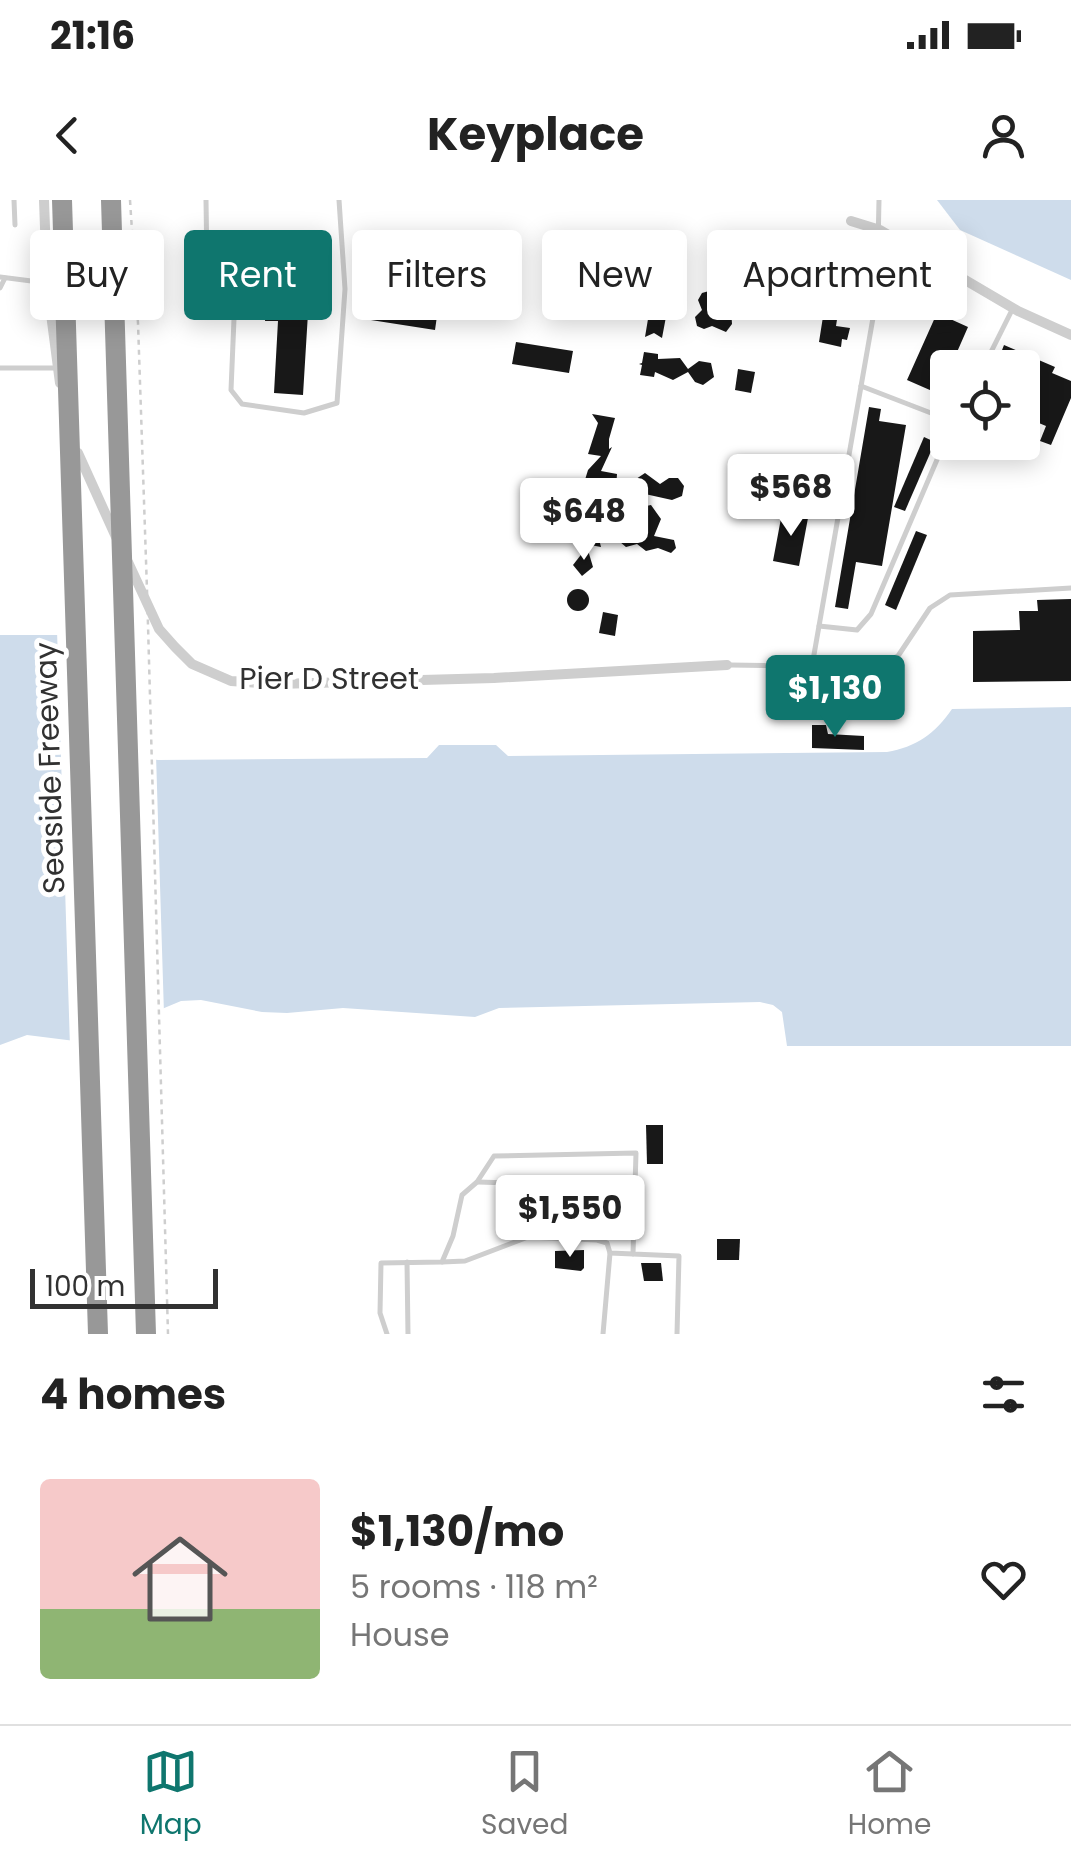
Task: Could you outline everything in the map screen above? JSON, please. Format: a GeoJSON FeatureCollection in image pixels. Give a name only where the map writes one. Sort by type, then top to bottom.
{"type":"FeatureCollection","features":[{"type":"Feature","properties":{"kind":"highway","name":"Seaside Freeway"},"geometry":{"type":"LineString","coordinates":[[62,200],[98,1334]]}},
{"type":"Feature","properties":{"kind":"highway"},"geometry":{"type":"LineString","coordinates":[[111,200],[146,1334]]}},
{"type":"Feature","properties":{"kind":"street","name":"Pier D Street"},"geometry":{"type":"LineString","coordinates":[[44,200],[45,230]]}},
{"type":"Feature","properties":{"kind":"street"},"geometry":{"type":"LineString","coordinates":[[850,222],[880,230]]}},
{"type":"Feature","properties":{"kind":"street"},"geometry":{"type":"LineString","coordinates":[[967,281],[1012,308],[1071,335]]}},
{"type":"Feature","properties":{"kind":"street","name":"Pier D Street"},"geometry":{"type":"LineString","coordinates":[[51,320],[56,368],[80,462],[160,628],[192,664],[211,674],[232,681],[277,684],[494,678],[727,665]]}},
{"type":"Feature","properties":{"kind":"lane"},"geometry":{"type":"LineString","coordinates":[[14,200],[15,224]]}},
{"type":"Feature","properties":{"kind":"lane"},"geometry":{"type":"LineString","coordinates":[[206,200],[207,268],[234,320],[231,390],[242,404],[304,413],[337,403],[345,289],[339,200]]}},
{"type":"Feature","properties":{"kind":"lane"},"geometry":{"type":"LineString","coordinates":[[879,200],[880,230]]}},
{"type":"Feature","properties":{"kind":"lane"},"geometry":{"type":"LineString","coordinates":[[0,288],[2,277],[30,281]]}},
{"type":"Feature","properties":{"kind":"lane"},"geometry":{"type":"LineString","coordinates":[[992,350],[1012,308]]}},
{"type":"Feature","properties":{"kind":"lane"},"geometry":{"type":"LineString","coordinates":[[812,666],[873,320]]}},
{"type":"Feature","properties":{"kind":"lane"},"geometry":{"type":"LineString","coordinates":[[0,368],[56,368]]}},
{"type":"Feature","properties":{"kind":"lane"},"geometry":{"type":"LineString","coordinates":[[861,386],[930,413]]}},
{"type":"Feature","properties":{"kind":"lane"},"geometry":{"type":"LineString","coordinates":[[819,626],[856,630],[871,614],[937,460]]}},
{"type":"Feature","properties":{"kind":"lane"},"geometry":{"type":"LineString","coordinates":[[727,665],[876,667],[898,656],[930,608],[950,595],[1071,588]]}},
{"type":"Feature","properties":{"kind":"lane"},"geometry":{"type":"LineString","coordinates":[[442,1262],[453,1236],[462,1195],[477,1182],[494,1156],[636,1153],[633,1254]]}},
{"type":"Feature","properties":{"kind":"lane"},"geometry":{"type":"LineString","coordinates":[[477,1182],[635,1187]]}},
{"type":"Feature","properties":{"kind":"lane"},"geometry":{"type":"LineString","coordinates":[[387,1334],[380,1313],[381,1263],[466,1261],[528,1237],[607,1243],[610,1253],[602,1334]]}},
{"type":"Feature","properties":{"kind":"lane"},"geometry":{"type":"LineString","coordinates":[[610,1253],[679,1256],[677,1334]]}},
{"type":"Feature","properties":{"kind":"lane"},"geometry":{"type":"LineString","coordinates":[[408,1262],[408,1334]]}},
{"type":"Feature","properties":{"kind":"path"},"geometry":{"type":"LineString","coordinates":[[130,200],[147,590],[168,1334]]}},
{"type":"Feature","properties":{"kind":"water"},"geometry":{"type":"Polygon","coordinates":[[[937,200],[1071,200],[1071,280],[967,230],[960,230],[937,200]]]}},
{"type":"Feature","properties":{"kind":"water"},"geometry":{"type":"Polygon","coordinates":[[[0,635],[58,635],[97,730],[142,758],[158,760],[427,758],[439,745],[496,745],[508,756],[887,752],[924,738],[952,709],[1071,707],[1071,1046],[787,1046],[782,1012],[760,1002],[499,1008],[475,1017],[343,1008],[262,1012],[201,1000],[181,1001],[83,1042],[27,1035],[0,1045],[0,635]]]}},
{"type":"Feature","properties":{"kind":"pier"},"geometry":{"type":"Polygon","coordinates":[[[57,630],[77,645],[104,731],[130,749],[156,755],[164,1014],[130,1043],[116,1046],[70,1047],[57,630]]]}},
{"type":"Feature","properties":{"kind":"building"},"geometry":{"type":"Polygon","coordinates":[[[707,292],[707,320],[732,320],[726,332],[712,326],[697,326],[695,317],[702,310],[698,300],[707,292]]]}},
{"type":"Feature","properties":{"kind":"building"},"geometry":{"type":"Polygon","coordinates":[[[308,320],[303,395],[274,393],[278,321],[265,321],[308,320]]]}},
{"type":"Feature","properties":{"kind":"building"},"geometry":{"type":"Polygon","coordinates":[[[371,320],[436,320],[435,330],[371,320]]]}},
{"type":"Feature","properties":{"kind":"building"},"geometry":{"type":"Polygon","coordinates":[[[648,320],[665,320],[662,338],[654,333],[645,337],[648,320]]]}},
{"type":"Feature","properties":{"kind":"building"},"geometry":{"type":"Polygon","coordinates":[[[822,320],[837,320],[836,326],[850,328],[841,347],[819,342],[822,320]]]}},
{"type":"Feature","properties":{"kind":"building"},"geometry":{"type":"Polygon","coordinates":[[[934,320],[952,320],[968,327],[958,350],[930,350],[930,390],[907,380],[934,320]]]}},
{"type":"Feature","properties":{"kind":"building"},"geometry":{"type":"Polygon","coordinates":[[[516,342],[573,351],[569,373],[512,364],[516,342]]]}},
{"type":"Feature","properties":{"kind":"building"},"geometry":{"type":"Polygon","coordinates":[[[644,352],[658,354],[658,359],[680,358],[688,369],[699,361],[711,363],[714,377],[703,385],[688,372],[673,380],[655,372],[654,377],[640,375],[644,352]]]}},
{"type":"Feature","properties":{"kind":"building"},"geometry":{"type":"Polygon","coordinates":[[[1040,361],[1055,367],[1052,373],[1071,381],[1071,398],[1051,445],[1040,441],[1046,426],[1040,424],[1040,361]]]}},
{"type":"Feature","properties":{"kind":"building"},"geometry":{"type":"Polygon","coordinates":[[[738,369],[755,372],[751,393],[735,390],[738,369]]]}},
{"type":"Feature","properties":{"kind":"building"},"geometry":{"type":"Polygon","coordinates":[[[869,407],[881,409],[879,421],[906,425],[882,566],[856,562],[848,609],[835,607],[869,407]]]}},
{"type":"Feature","properties":{"kind":"building"},"geometry":{"type":"Polygon","coordinates":[[[592,414],[615,418],[609,439],[609,449],[612,447],[601,471],[617,474],[616,489],[584,483],[588,470],[601,456],[588,454],[598,423],[592,414]]]}},
{"type":"Feature","properties":{"kind":"building"},"geometry":{"type":"Polygon","coordinates":[[[924,437],[930,440],[930,454],[905,511],[894,507],[924,437]]]}},
{"type":"Feature","properties":{"kind":"building"},"geometry":{"type":"Polygon","coordinates":[[[645,473],[660,484],[678,478],[684,486],[682,496],[672,500],[636,492],[636,479],[645,473]]]}},
{"type":"Feature","properties":{"kind":"building"},"geometry":{"type":"Polygon","coordinates":[[[578,502],[608,507],[599,517],[605,528],[597,531],[601,547],[580,543],[578,523],[582,518],[578,502]]]}},
{"type":"Feature","properties":{"kind":"building"},"geometry":{"type":"Polygon","coordinates":[[[651,505],[661,519],[654,536],[674,540],[676,548],[671,553],[658,548],[646,551],[637,544],[626,547],[620,542],[621,534],[629,527],[624,517],[626,510],[651,505]]]}},
{"type":"Feature","properties":{"kind":"building"},"geometry":{"type":"Polygon","coordinates":[[[785,511],[808,518],[799,566],[773,561],[785,511]]]}},
{"type":"Feature","properties":{"kind":"building"},"geometry":{"type":"Polygon","coordinates":[[[916,531],[927,535],[896,610],[885,605],[916,531]]]}},
{"type":"Feature","properties":{"kind":"building"},"geometry":{"type":"Polygon","coordinates":[[[587,547],[593,567],[582,576],[573,565],[587,547]]]}},
{"type":"Feature","properties":{"kind":"building"},"geometry":{"type":"Polygon","coordinates":[[[578,589],[586,592],[586,608],[578,611],[570,608],[567,600],[570,592],[578,589]]]}},
{"type":"Feature","properties":{"kind":"building"},"geometry":{"type":"Polygon","coordinates":[[[1071,599],[1071,681],[973,682],[973,631],[1020,630],[1019,611],[1038,611],[1037,600],[1071,599]]]}},
{"type":"Feature","properties":{"kind":"building"},"geometry":{"type":"Polygon","coordinates":[[[603,612],[618,615],[615,636],[599,633],[603,612]]]}},
{"type":"Feature","properties":{"kind":"building"},"geometry":{"type":"Polygon","coordinates":[[[812,725],[826,725],[828,734],[864,736],[864,750],[812,748],[812,725]]]}},
{"type":"Feature","properties":{"kind":"building"},"geometry":{"type":"Polygon","coordinates":[[[646,1125],[663,1125],[663,1164],[647,1164],[646,1125]]]}},
{"type":"Feature","properties":{"kind":"building"},"geometry":{"type":"Polygon","coordinates":[[[717,1239],[740,1239],[739,1260],[717,1260],[717,1239]]]}},
{"type":"Feature","properties":{"kind":"building"},"geometry":{"type":"Polygon","coordinates":[[[584,1250],[581,1271],[555,1268],[555,1251],[584,1250]]]}},
{"type":"Feature","properties":{"kind":"building"},"geometry":{"type":"Polygon","coordinates":[[[641,1263],[661,1263],[663,1281],[644,1281],[641,1263]]]}}]}
